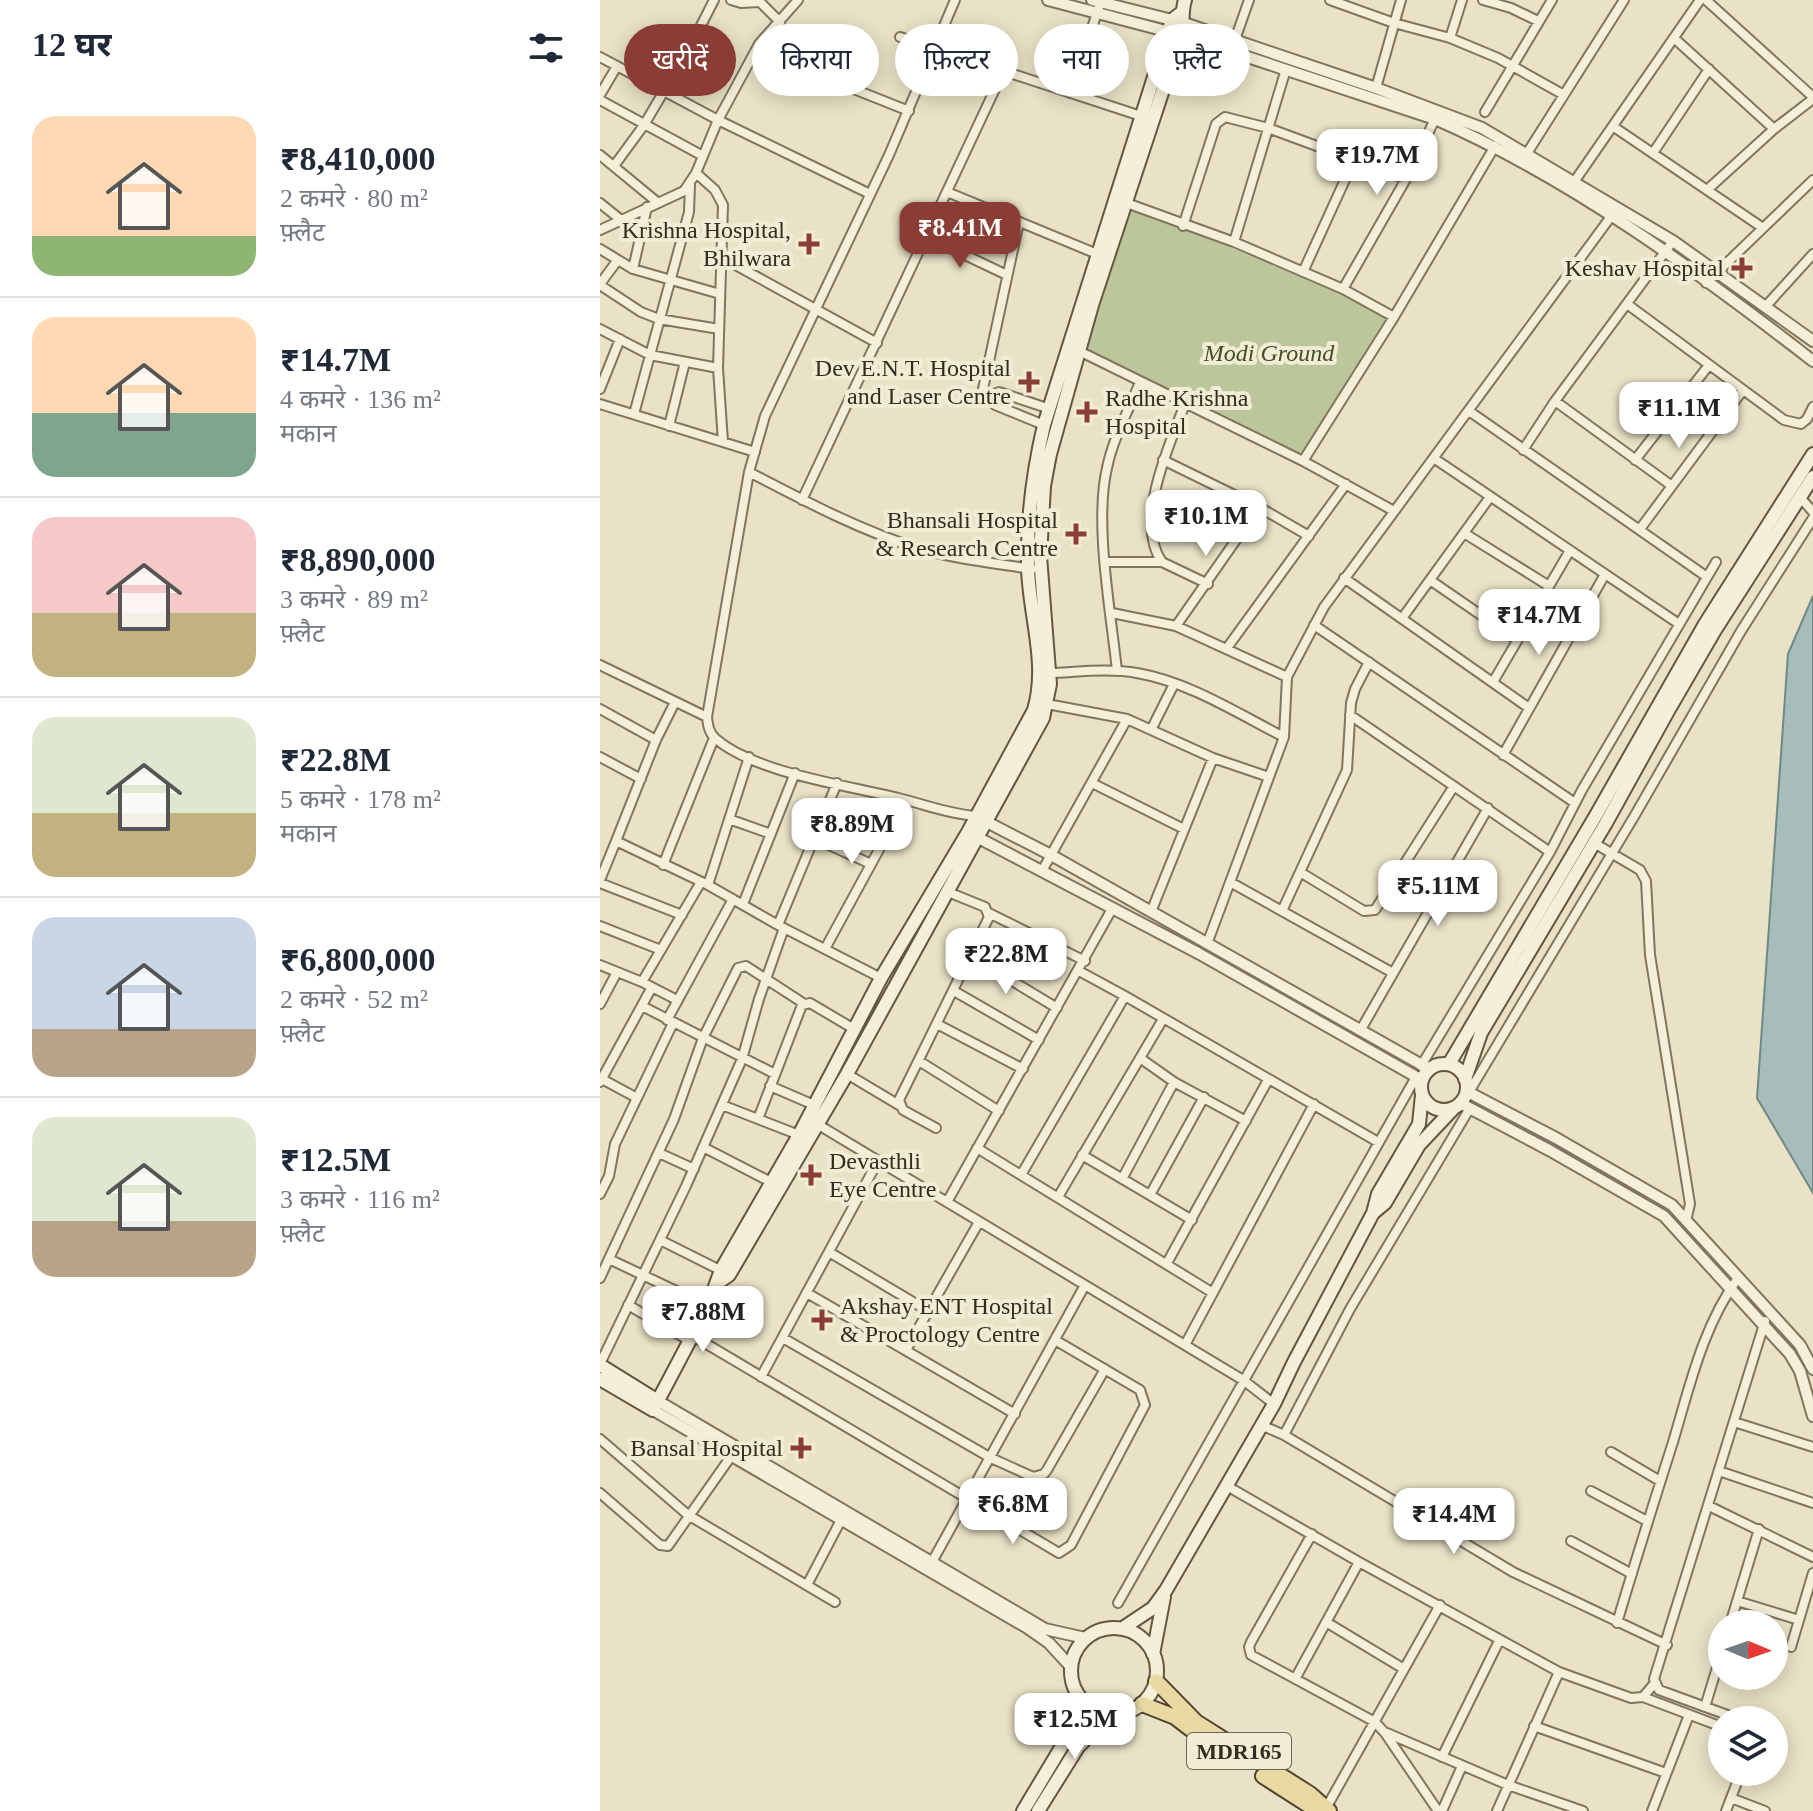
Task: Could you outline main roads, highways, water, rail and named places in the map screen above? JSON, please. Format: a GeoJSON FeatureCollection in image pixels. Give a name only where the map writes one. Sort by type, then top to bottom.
{"type":"FeatureCollection","features":[{"type":"Feature","properties":{"kind":"main road"},"geometry":{"type":"LineString","coordinates":[[981,819],[1037,730],[1047,704],[1050,673],[1034,569],[1044,486],[1075,349],[1178,21]]}},
{"type":"Feature","properties":{"kind":"main road"},"geometry":{"type":"LineString","coordinates":[[723,1276],[847,1074],[897,978],[948,892],[1037,700],[1039,660],[1031,486],[1044,425],[1075,349]]}},
{"type":"Feature","properties":{"kind":"main road"},"geometry":{"type":"LineString","coordinates":[[1373,1213],[1385,1203],[1425,1137],[1464,1097],[1481,1033],[1575,852],[1705,624],[1813,454]]}},
{"type":"Feature","properties":{"kind":"main road"},"geometry":{"type":"LineString","coordinates":[[1449,1064],[1594,843],[1715,630],[1813,477]]}},
{"type":"Feature","properties":{"kind":"main road"},"geometry":{"type":"LineString","coordinates":[[655,1405],[881,978],[973,835]]}},
{"type":"Feature","properties":{"kind":"main road"},"geometry":{"type":"LineString","coordinates":[[1123,1628],[1153,1608],[1166,1590],[1274,1404],[1373,1213],[1378,1194],[1419,1124],[1422,1073],[1439,1064],[1449,1064],[1459,1070],[1464,1097]]}},
{"type":"Feature","properties":{"kind":"main road"},"geometry":{"type":"LineString","coordinates":[[1422,1095],[1435,1108],[1464,1097]]}},
{"type":"Feature","properties":{"kind":"main road"},"geometry":{"type":"LineString","coordinates":[[600,1365],[655,1405]]}},
{"type":"Feature","properties":{"kind":"main road"},"geometry":{"type":"LineString","coordinates":[[600,1379],[655,1405]]}},
{"type":"Feature","properties":{"kind":"main road"},"geometry":{"type":"LineString","coordinates":[[1153,1654],[1166,1590]]}},
{"type":"Feature","properties":{"kind":"main road"},"geometry":{"type":"LineString","coordinates":[[1103,1628],[1123,1628],[1141,1637],[1153,1654],[1157,1667],[1156,1681],[1142,1704],[1130,1711],[1110,1714],[1091,1707],[1077,1693],[1071,1667],[1074,1654],[1085,1638],[1103,1628]]}},
{"type":"Feature","properties":{"kind":"main road","name":"MDR165"},"geometry":{"type":"LineString","coordinates":[[1156,1681],[1196,1722],[1310,1794],[1324,1810]]}},
{"type":"Feature","properties":{"kind":"main road"},"geometry":{"type":"LineString","coordinates":[[1023,1811],[1066,1742],[1071,1731],[1077,1693]]}},
{"type":"Feature","properties":{"kind":"main road","name":"MDR165"},"geometry":{"type":"LineString","coordinates":[[1142,1704],[1175,1717],[1214,1746],[1324,1810]]}},
{"type":"Feature","properties":{"kind":"main road"},"geometry":{"type":"LineString","coordinates":[[1038,1811],[1078,1747],[1110,1714]]}},
{"type":"Feature","properties":{"kind":"water"},"geometry":{"type":"Polygon","coordinates":[[[1813,596],[1813,1193],[1757,1098],[1788,654],[1813,596]]]}},
{"type":"Feature","properties":{"kind":"place","name":"Krishna Hospital, Bhilwara"},"geometry":{"type":"Point","coordinates":[809,244]}},
{"type":"Feature","properties":{"kind":"place","name":"Keshav Hospital"},"geometry":{"type":"Point","coordinates":[1742,268]}},
{"type":"Feature","properties":{"kind":"place","name":"Dev E.N.T. Hospital and Laser Centre"},"geometry":{"type":"Point","coordinates":[1029,382]}},
{"type":"Feature","properties":{"kind":"place","name":"Radhe Krishna Hospital"},"geometry":{"type":"Point","coordinates":[1087,412]}},
{"type":"Feature","properties":{"kind":"place","name":"Bhansali Hospital & Research Centre"},"geometry":{"type":"Point","coordinates":[1076,534]}},
{"type":"Feature","properties":{"kind":"place","name":"Devasthli Eye Centre"},"geometry":{"type":"Point","coordinates":[811,1175]}},
{"type":"Feature","properties":{"kind":"place","name":"Akshay ENT Hospital & Proctology Centre"},"geometry":{"type":"Point","coordinates":[822,1320]}},
{"type":"Feature","properties":{"kind":"place","name":"Bansal Hospital"},"geometry":{"type":"Point","coordinates":[801,1448]}},
{"type":"Feature","properties":{"kind":"park label","name":"Modi Ground"},"geometry":{"type":"Point","coordinates":[1269,353]}}]}
